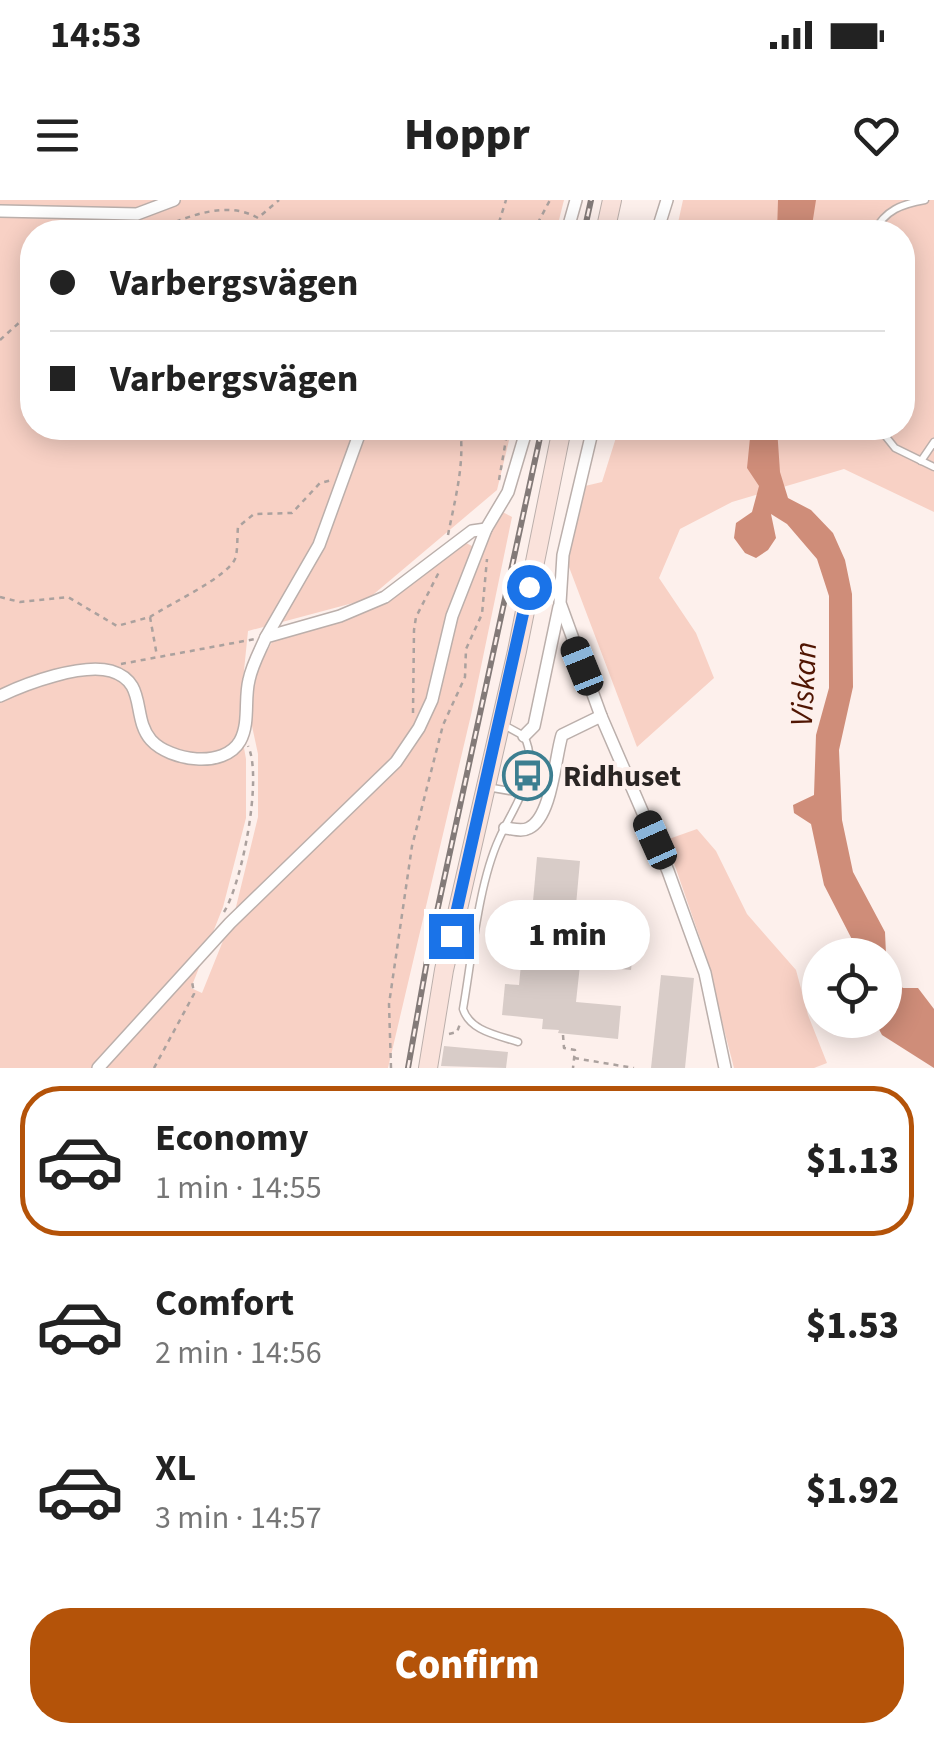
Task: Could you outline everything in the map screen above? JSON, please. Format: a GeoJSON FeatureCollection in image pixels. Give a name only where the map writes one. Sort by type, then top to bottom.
{"type":"FeatureCollection","features":[{"type":"Feature","properties":{"kind":"main road"},"geometry":{"type":"LineString","coordinates":[[428,1068],[559,440]]}},
{"type":"Feature","properties":{"kind":"street"},"geometry":{"type":"LineString","coordinates":[[0,212],[137,216],[174,200]]}},
{"type":"Feature","properties":{"kind":"street"},"geometry":{"type":"LineString","coordinates":[[0,696],[22,685],[100,670],[122,676],[133,685],[144,730],[168,752],[208,758],[233,750],[242,736],[249,678],[266,637],[319,545],[357,440]]}},
{"type":"Feature","properties":{"kind":"street"},"geometry":{"type":"LineString","coordinates":[[98,1068],[230,923],[396,762],[432,700],[452,616],[484,535],[508,492],[523,440]]}},
{"type":"Feature","properties":{"kind":"street"},"geometry":{"type":"LineString","coordinates":[[524,736],[534,726],[560,602],[562,555],[590,440]]}},
{"type":"Feature","properties":{"kind":"street"},"geometry":{"type":"LineString","coordinates":[[266,637],[340,616],[384,597],[472,531],[484,535]]}},
{"type":"Feature","properties":{"kind":"street"},"geometry":{"type":"LineString","coordinates":[[560,602],[601,716],[668,870],[699,956],[725,1068]]}},
{"type":"Feature","properties":{"kind":"street"},"geometry":{"type":"LineString","coordinates":[[505,828],[525,830],[536,824],[554,778],[562,734],[601,716]]}},
{"type":"Feature","properties":{"kind":"lane"},"geometry":{"type":"LineString","coordinates":[[880,220],[903,204],[925,200]]}},
{"type":"Feature","properties":{"kind":"lane"},"geometry":{"type":"LineString","coordinates":[[889,440],[895,448],[934,466]]}},
{"type":"Feature","properties":{"kind":"lane"},"geometry":{"type":"LineString","coordinates":[[921,461],[934,442]]}},
{"type":"Feature","properties":{"kind":"lane"},"geometry":{"type":"LineString","coordinates":[[500,724],[524,736],[530,756],[528,776],[489,867],[464,1013],[466,1020],[476,1027],[518,1042]]}},
{"type":"Feature","properties":{"kind":"lane"},"geometry":{"type":"LineString","coordinates":[[486,786],[521,792]]}},
{"type":"Feature","properties":{"kind":"path"},"geometry":{"type":"LineString","coordinates":[[180,220],[195,214],[244,209],[258,218],[280,200]]}},
{"type":"Feature","properties":{"kind":"path"},"geometry":{"type":"LineString","coordinates":[[133,220],[137,216],[150,220]]}},
{"type":"Feature","properties":{"kind":"path"},"geometry":{"type":"LineString","coordinates":[[0,340],[20,322]]}},
{"type":"Feature","properties":{"kind":"path"},"geometry":{"type":"LineString","coordinates":[[419,728],[413,713],[414,630],[445,550],[460,479],[461,440]]}},
{"type":"Feature","properties":{"kind":"path"},"geometry":{"type":"LineString","coordinates":[[498,510],[505,440]]}},
{"type":"Feature","properties":{"kind":"path"},"geometry":{"type":"LineString","coordinates":[[0,597],[20,602],[68,597],[117,626],[150,617],[183,595],[220,578],[236,558],[238,527],[254,514],[292,513],[320,483],[345,476]]}},
{"type":"Feature","properties":{"kind":"path"},"geometry":{"type":"LineString","coordinates":[[391,1068],[389,1004],[412,846],[443,725],[464,678],[466,649],[482,614],[488,562],[484,535]]}},
{"type":"Feature","properties":{"kind":"path"},"geometry":{"type":"LineString","coordinates":[[150,617],[157,656]]}},
{"type":"Feature","properties":{"kind":"path"},"geometry":{"type":"LineString","coordinates":[[100,670],[266,637]]}},
{"type":"Feature","properties":{"kind":"path"},"geometry":{"type":"LineString","coordinates":[[230,923],[223,913],[233,898],[252,814],[252,755],[242,736]]}},
{"type":"Feature","properties":{"kind":"path"},"geometry":{"type":"LineString","coordinates":[[154,1068],[194,994],[192,980],[185,972]]}},
{"type":"Feature","properties":{"kind":"path"},"geometry":{"type":"LineString","coordinates":[[430,1044],[457,1032],[464,1013]]}},
{"type":"Feature","properties":{"kind":"path"},"geometry":{"type":"LineString","coordinates":[[563,1035],[564,1048],[574,1050],[573,1068]]}},
{"type":"Feature","properties":{"kind":"path"},"geometry":{"type":"LineString","coordinates":[[574,1058],[634,1068]]}},
{"type":"Feature","properties":{"kind":"shaded area"},"geometry":{"type":"Polygon","coordinates":[[[0,200],[564,200],[559,220],[20,220],[20,440],[509,440],[497,490],[368,599],[248,631],[239,720],[246,759],[246,818],[223,907],[191,988],[202,993],[235,911],[258,817],[258,754],[249,712],[253,678],[273,640],[342,621],[387,603],[464,542],[482,551],[501,511],[512,517],[471,715],[388,1068],[0,1068],[0,200]]]}},
{"type":"Feature","properties":{"kind":"shaded area"},"geometry":{"type":"Polygon","coordinates":[[[683,200],[934,200],[934,512],[844,469],[732,502],[680,529],[659,578],[696,633],[714,678],[637,747],[566,559],[585,486],[602,482],[615,440],[915,440],[915,220],[679,220],[683,200]]]}},
{"type":"Feature","properties":{"kind":"shaded area"},"geometry":{"type":"Polygon","coordinates":[[[778,200],[816,200],[813,220],[777,220],[778,200]]]}},
{"type":"Feature","properties":{"kind":"shaded area"},"geometry":{"type":"Polygon","coordinates":[[[750,440],[778,440],[780,472],[788,498],[811,510],[833,533],[845,560],[852,594],[853,687],[839,750],[842,820],[853,872],[885,938],[851,938],[824,885],[811,824],[794,813],[793,805],[814,795],[816,735],[829,688],[829,596],[817,559],[787,524],[771,514],[776,538],[756,558],[745,553],[734,538],[736,523],[752,512],[759,486],[747,468],[750,440]]]}},
{"type":"Feature","properties":{"kind":"shaded area"},"geometry":{"type":"Polygon","coordinates":[[[697,829],[716,851],[747,914],[796,970],[802,992],[802,1038],[817,1038],[827,1063],[814,1068],[734,1068],[702,944],[666,840],[697,829]]]}},
{"type":"Feature","properties":{"kind":"shaded area"},"geometry":{"type":"Polygon","coordinates":[[[902,987],[918,988],[934,1009],[934,1068],[887,1038],[902,1038],[902,987]]]}},
{"type":"Feature","properties":{"kind":"building"},"geometry":{"type":"Polygon","coordinates":[[[537,857],[580,861],[573,938],[634,943],[631,970],[580,965],[576,1002],[621,1006],[618,1039],[558,1033],[559,1030],[542,1029],[543,1019],[502,1015],[505,984],[519,985],[524,933],[530,934],[537,857]]]}},
{"type":"Feature","properties":{"kind":"building"},"geometry":{"type":"Polygon","coordinates":[[[661,975],[694,978],[685,1068],[651,1068],[661,975]]]}},
{"type":"Feature","properties":{"kind":"building"},"geometry":{"type":"Polygon","coordinates":[[[444,1046],[508,1052],[506,1068],[441,1066],[444,1046]]]}},
{"type":"Feature","properties":{"kind":"railway"},"geometry":{"type":"LineString","coordinates":[[587,220],[591,200]]}},
{"type":"Feature","properties":{"kind":"railway"},"geometry":{"type":"LineString","coordinates":[[408,1068],[430,944],[539,440]]}},
{"type":"Feature","properties":{"kind":"place","name":"Ridhuset"},"geometry":{"type":"Point","coordinates":[528,776]}},
{"type":"Feature","properties":{"kind":"route"},"geometry":{"type":"LineString","coordinates":[[451,936],[529,587]]}},
{"type":"Feature","properties":{"kind":"water label","name":"Viskan"},"geometry":{"type":"Point","coordinates":[804,684]}}]}
